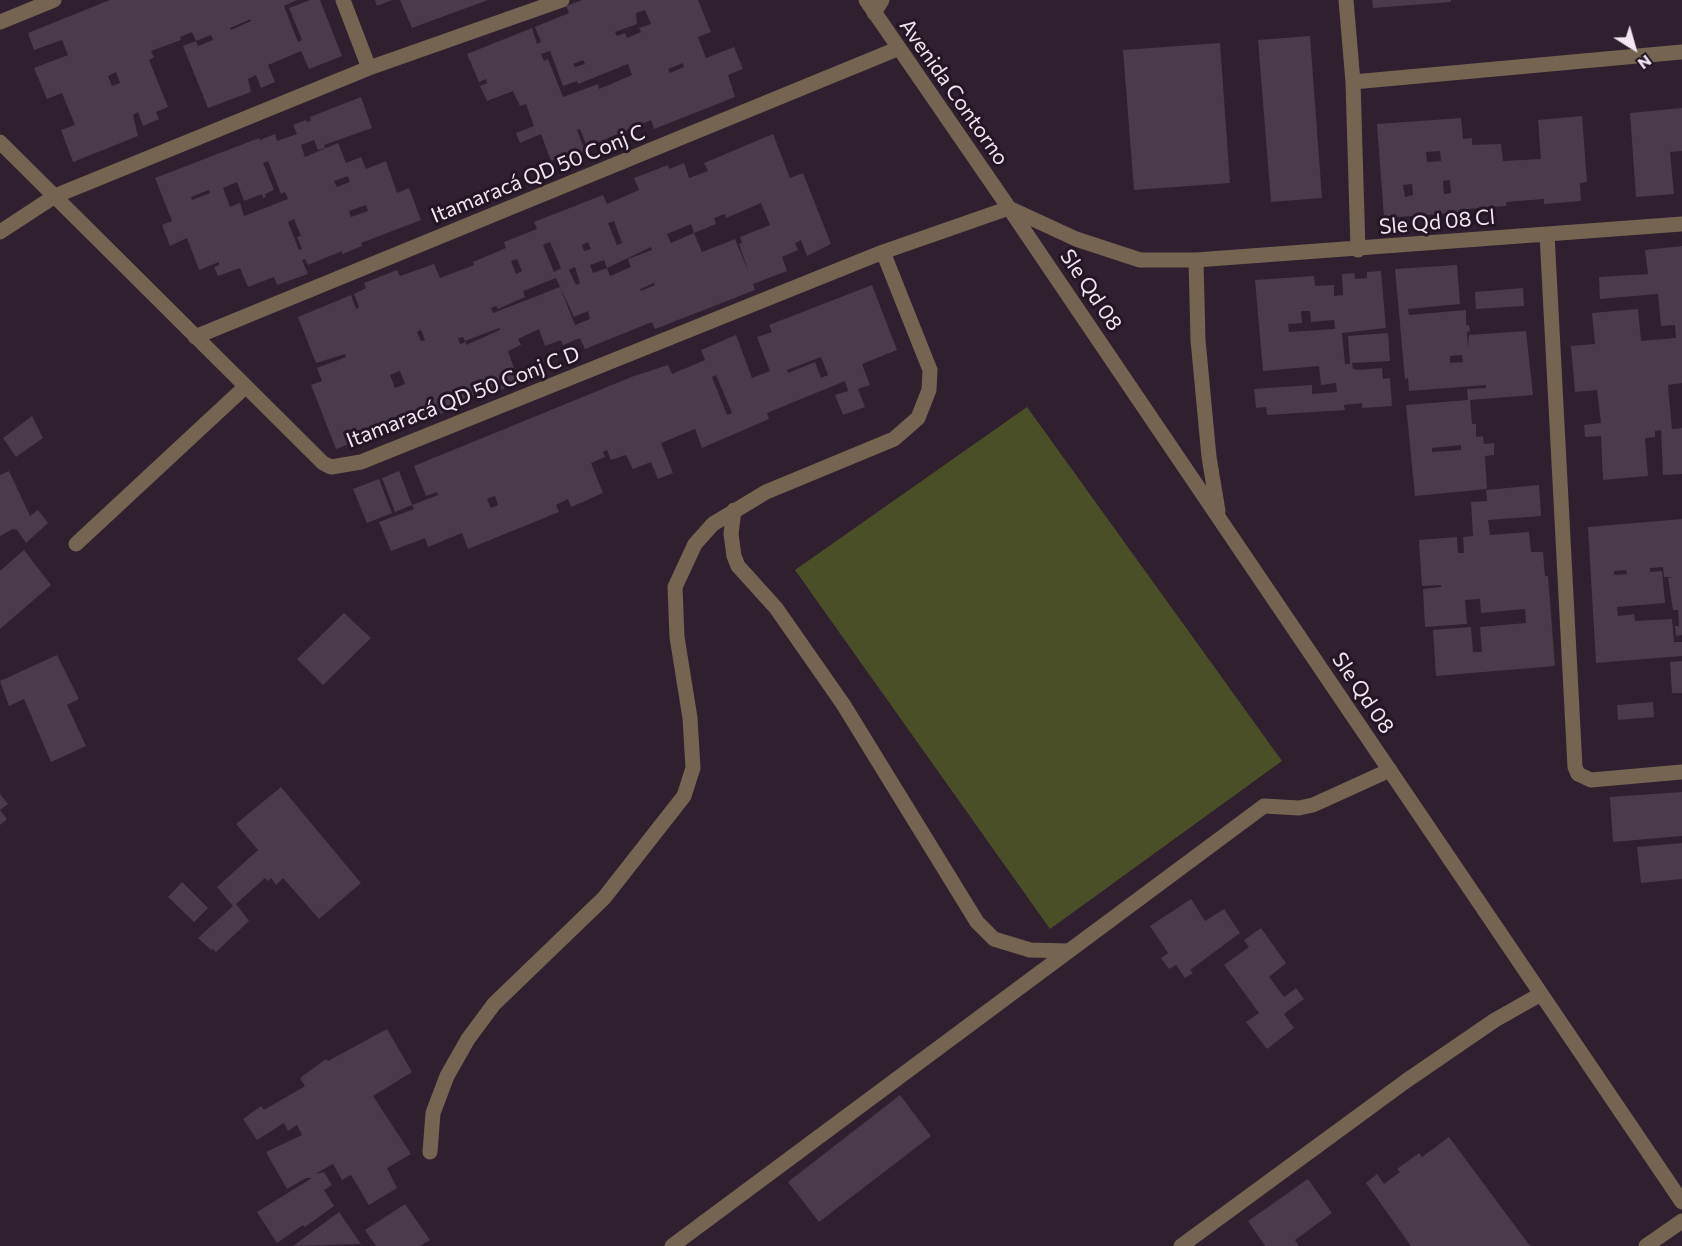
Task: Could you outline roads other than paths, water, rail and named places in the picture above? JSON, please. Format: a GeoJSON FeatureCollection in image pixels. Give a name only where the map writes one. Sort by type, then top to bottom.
{"type":"FeatureCollection","features":[{"type":"Feature","properties":{"kind":"street"},"geometry":{"type":"LineString","coordinates":[[0,22],[54,0]]}},
{"type":"Feature","properties":{"kind":"street"},"geometry":{"type":"LineString","coordinates":[[343,0],[369,69]]}},
{"type":"Feature","properties":{"kind":"street"},"geometry":{"type":"LineString","coordinates":[[0,232],[55,196],[369,69],[562,0]]}},
{"type":"Feature","properties":{"kind":"street"},"geometry":{"type":"LineString","coordinates":[[1346,0],[1353,82],[1358,249]]}},
{"type":"Feature","properties":{"kind":"street","name":"Avenida Contorno"},"geometry":{"type":"LineString","coordinates":[[874,4],[897,49],[1009,208]]}},
{"type":"Feature","properties":{"kind":"street","name":"Itamaracá QD 50 Conj C"},"geometry":{"type":"LineString","coordinates":[[195,337],[897,49]]}},
{"type":"Feature","properties":{"kind":"street"},"geometry":{"type":"LineString","coordinates":[[1353,82],[1682,52]]}},
{"type":"Feature","properties":{"kind":"street","name":"Itamaracá QD 50 Conj C D"},"geometry":{"type":"LineString","coordinates":[[0,142],[323,463],[342,467],[362,462],[883,252],[1009,208]]}},
{"type":"Feature","properties":{"kind":"street","name":"Sle Qd 08 Cl"},"geometry":{"type":"LineString","coordinates":[[1009,208],[1076,239],[1140,260],[1196,260],[1682,224]]}},
{"type":"Feature","properties":{"kind":"street","name":"Sle Qd 08"},"geometry":{"type":"LineString","coordinates":[[1009,208],[1682,1202]]}},
{"type":"Feature","properties":{"kind":"street"},"geometry":{"type":"LineString","coordinates":[[1547,234],[1575,767],[1578,774],[1591,780],[1682,772]]}},
{"type":"Feature","properties":{"kind":"street"},"geometry":{"type":"LineString","coordinates":[[430,1152],[433,1113],[447,1076],[468,1039],[494,1004],[604,898],[684,796],[693,768],[690,718],[677,637],[675,587],[695,544],[713,524],[734,510],[795,478],[894,439],[918,418],[929,390],[930,370],[883,252]]}},
{"type":"Feature","properties":{"kind":"street"},"geometry":{"type":"LineString","coordinates":[[1196,260],[1198,340],[1209,457],[1219,517]]}},
{"type":"Feature","properties":{"kind":"street"},"geometry":{"type":"LineString","coordinates":[[76,544],[246,387]]}},
{"type":"Feature","properties":{"kind":"street"},"geometry":{"type":"LineString","coordinates":[[734,510],[731,534],[738,566],[776,608],[843,704],[977,922],[994,939],[1030,950],[1068,951]]}},
{"type":"Feature","properties":{"kind":"street"},"geometry":{"type":"LineString","coordinates":[[672,1246],[1264,806],[1299,808],[1313,805],[1390,770]]}},
{"type":"Feature","properties":{"kind":"street"},"geometry":{"type":"LineString","coordinates":[[1181,1246],[1406,1081],[1495,1020],[1541,994]]}},
{"type":"Feature","properties":{"kind":"street"},"geometry":{"type":"LineString","coordinates":[[1646,1246],[1682,1221]]}}]}
